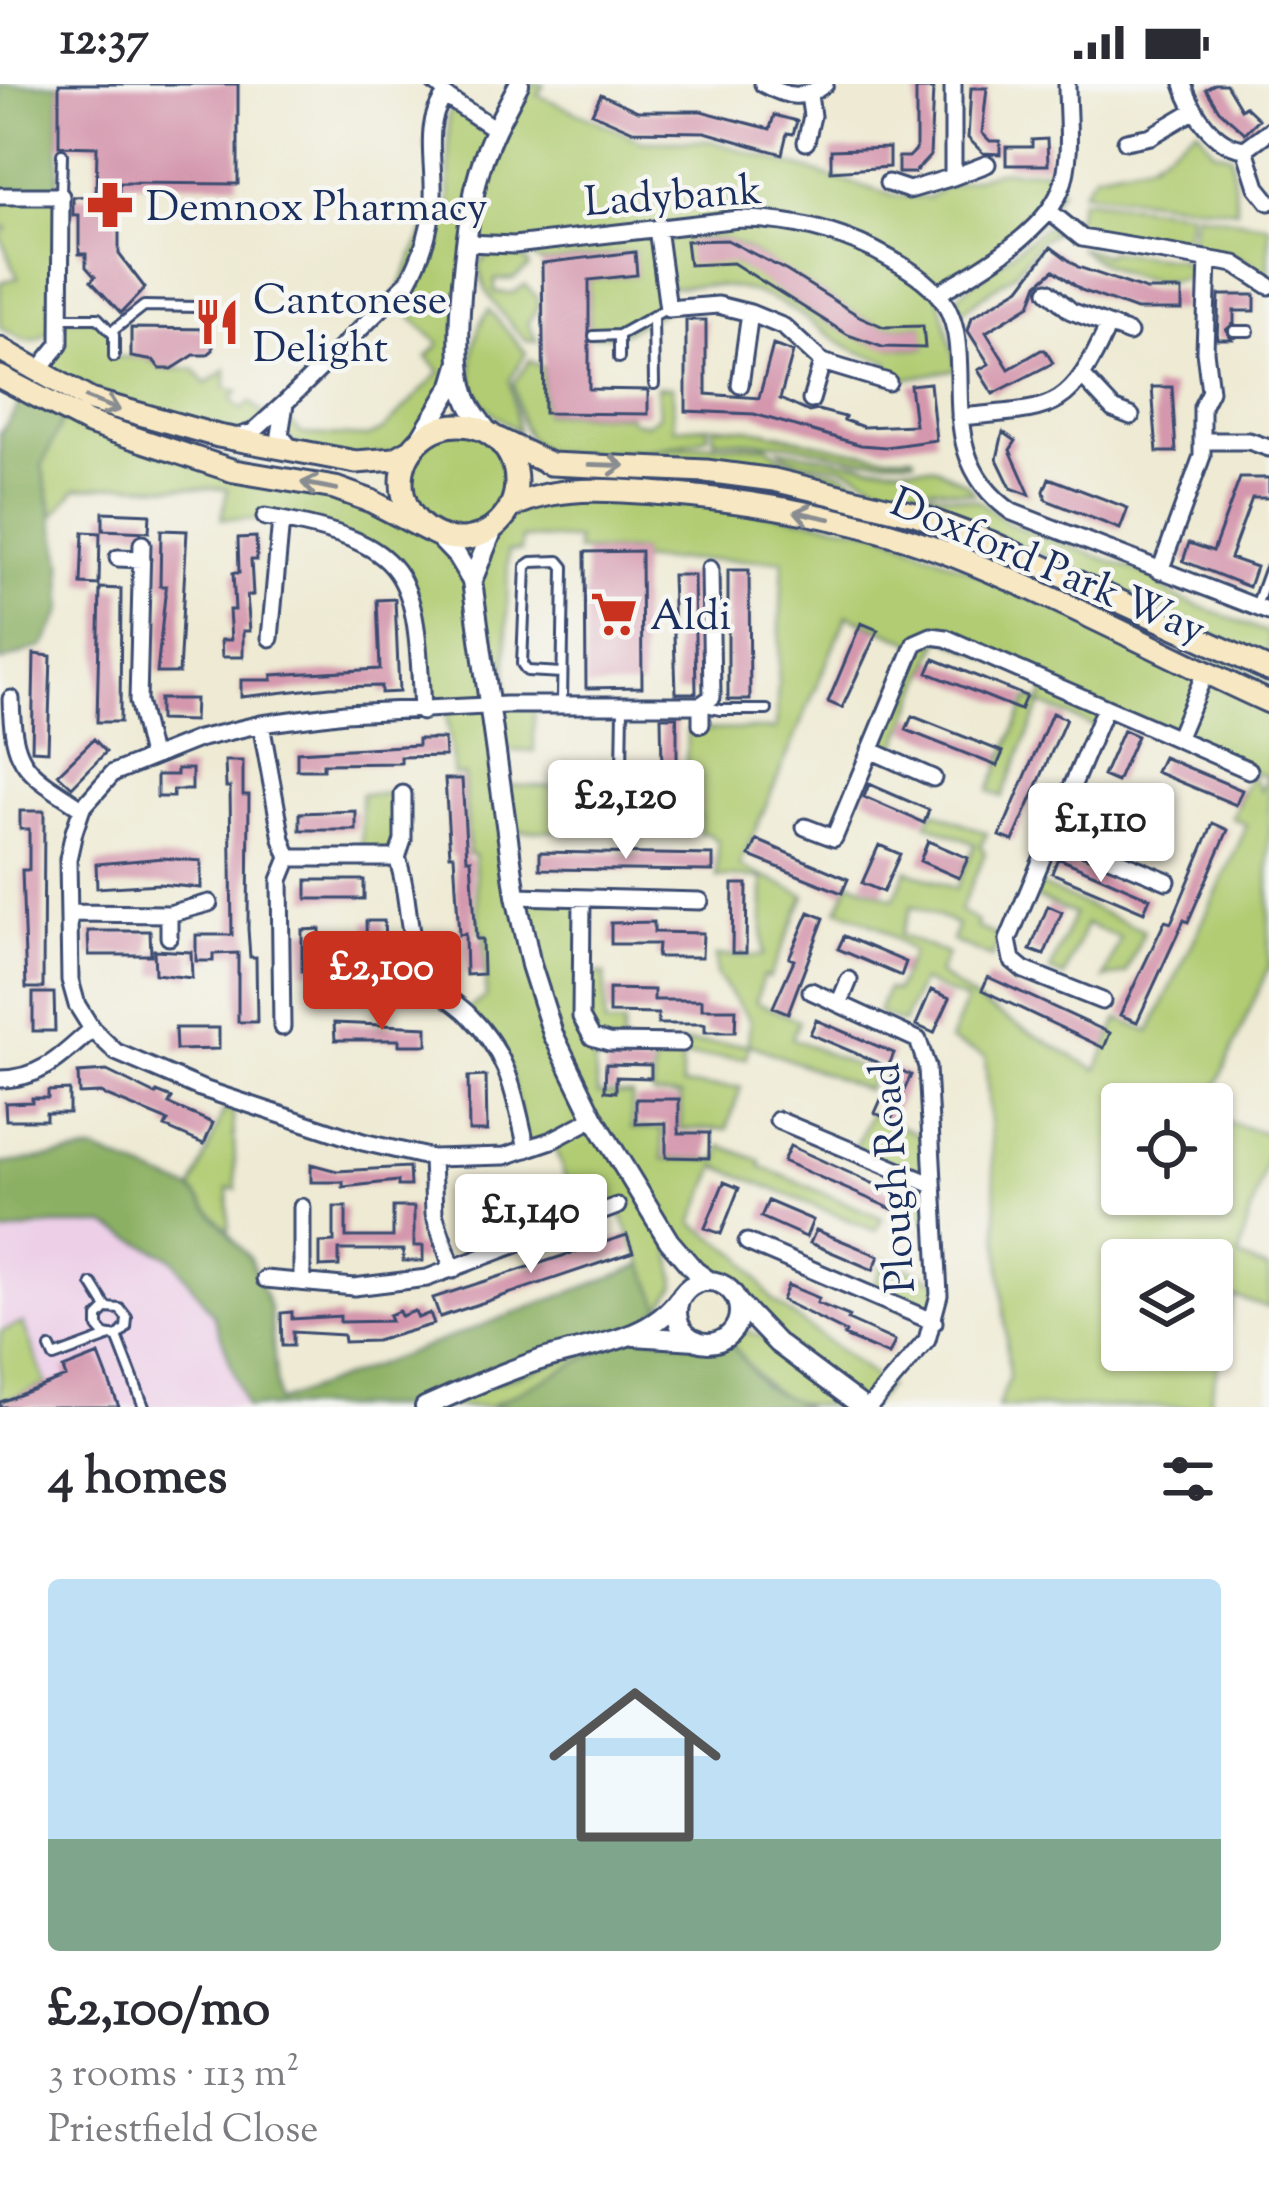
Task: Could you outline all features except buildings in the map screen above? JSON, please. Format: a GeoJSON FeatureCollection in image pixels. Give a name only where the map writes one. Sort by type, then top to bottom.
{"type":"FeatureCollection","features":[{"type":"Feature","properties":{"kind":"main road","name":"Doxford Park Way"},"geometry":{"type":"LineString","coordinates":[[0,350],[111,407],[326,459],[395,459],[452,424],[476,424],[550,464],[706,471],[774,480],[915,514],[992,542],[1269,670]]}},
{"type":"Feature","properties":{"kind":"main road"},"geometry":{"type":"LineString","coordinates":[[0,377],[89,423],[234,471],[335,488],[432,533],[469,539],[493,529],[511,507],[516,471],[509,452],[493,436]]}},
{"type":"Feature","properties":{"kind":"main road"},"geometry":{"type":"LineString","coordinates":[[416,444],[403,468],[402,490],[412,516],[432,533]]}},
{"type":"Feature","properties":{"kind":"main road","name":"Doxford Park Way"},"geometry":{"type":"LineString","coordinates":[[511,507],[555,491],[633,492],[805,512],[951,555],[1269,702]]}},
{"type":"Feature","properties":{"kind":"street"},"geometry":{"type":"LineString","coordinates":[[493,436],[464,392],[466,243],[480,169],[519,84]]}},
{"type":"Feature","properties":{"kind":"street"},"geometry":{"type":"LineString","coordinates":[[763,84],[781,94],[809,95],[826,84]]}},
{"type":"Feature","properties":{"kind":"street"},"geometry":{"type":"LineString","coordinates":[[953,84],[953,177]]}},
{"type":"Feature","properties":{"kind":"street"},"geometry":{"type":"LineString","coordinates":[[1067,84],[1064,180],[1049,211],[979,270],[938,293],[955,341],[960,417],[973,474],[1012,512],[1262,610]]}},
{"type":"Feature","properties":{"kind":"street"},"geometry":{"type":"LineString","coordinates":[[1184,84],[1195,110],[1220,140],[1245,149]]}},
{"type":"Feature","properties":{"kind":"street"},"geometry":{"type":"LineString","coordinates":[[806,142],[812,116],[809,95]]}},
{"type":"Feature","properties":{"kind":"street"},"geometry":{"type":"LineString","coordinates":[[230,439],[253,432],[286,402],[394,300],[419,263],[433,206],[435,107],[445,96],[495,129]]}},
{"type":"Feature","properties":{"kind":"street"},"geometry":{"type":"LineString","coordinates":[[1126,141],[1151,136],[1195,110]]}},
{"type":"Feature","properties":{"kind":"street"},"geometry":{"type":"LineString","coordinates":[[1245,149],[1269,131]]}},
{"type":"Feature","properties":{"kind":"street"},"geometry":{"type":"LineString","coordinates":[[1245,149],[1257,187],[1269,202]]}},
{"type":"Feature","properties":{"kind":"street"},"geometry":{"type":"LineString","coordinates":[[888,183],[909,190],[986,164]]}},
{"type":"Feature","properties":{"kind":"street"},"geometry":{"type":"LineString","coordinates":[[0,196],[61,196],[60,344],[38,371]]}},
{"type":"Feature","properties":{"kind":"street"},"geometry":{"type":"LineString","coordinates":[[1049,211],[1069,230],[1098,243],[1235,263],[1269,286]]}},
{"type":"Feature","properties":{"kind":"street","name":"Ladybank"},"geometry":{"type":"LineString","coordinates":[[466,243],[514,244],[775,219],[840,234],[896,261],[938,293]]}},
{"type":"Feature","properties":{"kind":"street"},"geometry":{"type":"LineString","coordinates":[[657,228],[660,313],[718,305],[750,313],[784,327],[822,362],[888,382]]}},
{"type":"Feature","properties":{"kind":"street"},"geometry":{"type":"LineString","coordinates":[[1160,571],[1198,470],[1202,407],[1210,391],[1208,259]]}},
{"type":"Feature","properties":{"kind":"street"},"geometry":{"type":"LineString","coordinates":[[1048,291],[1071,311],[1129,333]]}},
{"type":"Feature","properties":{"kind":"street"},"geometry":{"type":"LineString","coordinates":[[740,385],[750,313]]}},
{"type":"Feature","properties":{"kind":"street"},"geometry":{"type":"LineString","coordinates":[[960,417],[1065,398],[1084,377],[1108,326]]}},
{"type":"Feature","properties":{"kind":"street"},"geometry":{"type":"LineString","coordinates":[[416,444],[453,385],[461,355]]}},
{"type":"Feature","properties":{"kind":"street"},"geometry":{"type":"LineString","coordinates":[[811,400],[822,362]]}},
{"type":"Feature","properties":{"kind":"street"},"geometry":{"type":"LineString","coordinates":[[1084,377],[1113,410],[1131,416]]}},
{"type":"Feature","properties":{"kind":"street"},"geometry":{"type":"LineString","coordinates":[[286,402],[280,435],[295,453]]}},
{"type":"Feature","properties":{"kind":"street"},"geometry":{"type":"LineString","coordinates":[[1202,441],[1249,441],[1269,448]]}},
{"type":"Feature","properties":{"kind":"street"},"geometry":{"type":"LineString","coordinates":[[271,638],[282,613],[273,519],[324,527],[369,545],[408,584],[418,628],[422,712]]}},
{"type":"Feature","properties":{"kind":"street"},"geometry":{"type":"LineString","coordinates":[[472,581],[493,529]]}},
{"type":"Feature","properties":{"kind":"street"},"geometry":{"type":"LineString","coordinates":[[432,533],[457,556],[472,581],[516,896],[531,964],[553,1034],[594,1118],[669,1240],[694,1271],[725,1286],[777,1343],[866,1407]]}},
{"type":"Feature","properties":{"kind":"street"},"geometry":{"type":"LineString","coordinates":[[118,558],[142,551],[138,701],[151,756]]}},
{"type":"Feature","properties":{"kind":"street"},"geometry":{"type":"LineString","coordinates":[[594,1118],[505,1156],[432,1158],[363,1142],[200,1088],[116,1052],[92,1029],[77,1005],[70,980],[68,859],[82,808],[112,773],[198,739],[261,724],[345,713],[700,705],[712,697],[710,568]]}},
{"type":"Feature","properties":{"kind":"street"},"geometry":{"type":"LineString","coordinates":[[805,827],[834,838],[915,643],[931,636],[946,638],[1249,770]]}},
{"type":"Feature","properties":{"kind":"street"},"geometry":{"type":"LineString","coordinates":[[1177,739],[1205,673]]}},
{"type":"Feature","properties":{"kind":"street"},"geometry":{"type":"LineString","coordinates":[[700,705],[700,724]]}},
{"type":"Feature","properties":{"kind":"street"},"geometry":{"type":"LineString","coordinates":[[1102,1001],[1024,970],[1012,960],[1008,940],[1105,708]]}},
{"type":"Feature","properties":{"kind":"street"},"geometry":{"type":"LineString","coordinates":[[8,710],[12,740],[26,768],[82,808]]}},
{"type":"Feature","properties":{"kind":"street"},"geometry":{"type":"LineString","coordinates":[[261,724],[289,858],[280,880],[282,1027]]}},
{"type":"Feature","properties":{"kind":"street"},"geometry":{"type":"LineString","coordinates":[[870,750],[933,778]]}},
{"type":"Feature","properties":{"kind":"street"},"geometry":{"type":"LineString","coordinates":[[403,794],[403,840],[397,858],[403,873],[404,910],[428,980],[493,1041],[508,1069],[527,1149]]}},
{"type":"Feature","properties":{"kind":"street"},"geometry":{"type":"LineString","coordinates":[[1054,834],[1167,881]]}},
{"type":"Feature","properties":{"kind":"street"},"geometry":{"type":"LineString","coordinates":[[289,858],[397,858]]}},
{"type":"Feature","properties":{"kind":"street"},"geometry":{"type":"LineString","coordinates":[[516,896],[700,901]]}},
{"type":"Feature","properties":{"kind":"street"},"geometry":{"type":"LineString","coordinates":[[583,898],[581,1018],[592,1037],[609,1042],[682,1043]]}},
{"type":"Feature","properties":{"kind":"street"},"geometry":{"type":"LineString","coordinates":[[69,914],[169,914],[208,903]]}},
{"type":"Feature","properties":{"kind":"street"},"geometry":{"type":"LineString","coordinates":[[169,914],[169,937]]}},
{"type":"Feature","properties":{"kind":"street"},"geometry":{"type":"LineString","coordinates":[[368,976],[370,996]]}},
{"type":"Feature","properties":{"kind":"street"},"geometry":{"type":"LineString","coordinates":[[345,999],[414,990],[428,980]]}},
{"type":"Feature","properties":{"kind":"street"},"geometry":{"type":"LineString","coordinates":[[839,1004],[849,980]]}},
{"type":"Feature","properties":{"kind":"street"},"geometry":{"type":"LineString","coordinates":[[281,987],[299,986]]}},
{"type":"Feature","properties":{"kind":"street","name":"Plough Road"},"geometry":{"type":"LineString","coordinates":[[811,992],[918,1040],[927,1067],[940,1295],[927,1340],[866,1407]]}},
{"type":"Feature","properties":{"kind":"street"},"geometry":{"type":"LineString","coordinates":[[0,1079],[46,1070],[92,1029]]}},
{"type":"Feature","properties":{"kind":"street"},"geometry":{"type":"LineString","coordinates":[[778,1120],[933,1184]]}},
{"type":"Feature","properties":{"kind":"street"},"geometry":{"type":"LineString","coordinates":[[432,1158],[434,1214],[453,1270]]}},
{"type":"Feature","properties":{"kind":"street"},"geometry":{"type":"LineString","coordinates":[[266,1279],[354,1287],[427,1278],[617,1206]]}},
{"type":"Feature","properties":{"kind":"street"},"geometry":{"type":"LineString","coordinates":[[302,1207],[302,1282]]}},
{"type":"Feature","properties":{"kind":"street"},"geometry":{"type":"LineString","coordinates":[[669,1240],[681,1328],[696,1340]]}},
{"type":"Feature","properties":{"kind":"street"},"geometry":{"type":"LineString","coordinates":[[747,1242],[934,1322]]}},
{"type":"Feature","properties":{"kind":"street"},"geometry":{"type":"LineString","coordinates":[[425,1407],[538,1361],[630,1336],[665,1316],[692,1285],[709,1281]]}},
{"type":"Feature","properties":{"kind":"street"},"geometry":{"type":"LineString","coordinates":[[727,1336],[738,1318],[736,1298]]}},
{"type":"Feature","properties":{"kind":"street"},"geometry":{"type":"LineString","coordinates":[[630,1336],[706,1343],[727,1336],[777,1343]]}},
{"type":"Feature","properties":{"kind":"lane"},"geometry":{"type":"LineString","coordinates":[[431,84],[445,96]]}},
{"type":"Feature","properties":{"kind":"lane"},"geometry":{"type":"LineString","coordinates":[[61,196],[62,154]]}},
{"type":"Feature","properties":{"kind":"lane"},"geometry":{"type":"LineString","coordinates":[[111,332],[144,306],[197,307]]}},
{"type":"Feature","properties":{"kind":"lane"},"geometry":{"type":"LineString","coordinates":[[594,336],[620,335],[660,313]]}},
{"type":"Feature","properties":{"kind":"lane"},"geometry":{"type":"LineString","coordinates":[[654,384],[660,313]]}},
{"type":"Feature","properties":{"kind":"lane"},"geometry":{"type":"LineString","coordinates":[[60,318],[98,318],[111,332],[114,357]]}},
{"type":"Feature","properties":{"kind":"lane"},"geometry":{"type":"LineString","coordinates":[[1234,331],[1250,331]]}},
{"type":"Feature","properties":{"kind":"lane"},"geometry":{"type":"LineString","coordinates":[[620,335],[620,358]]}},
{"type":"Feature","properties":{"kind":"lane"},"geometry":{"type":"LineString","coordinates":[[562,674],[527,671],[522,664],[524,582],[526,566],[532,562],[559,561],[564,567],[562,706]]}},
{"type":"Feature","properties":{"kind":"lane"},"geometry":{"type":"LineString","coordinates":[[1262,610],[1269,570]]}},
{"type":"Feature","properties":{"kind":"lane"},"geometry":{"type":"LineString","coordinates":[[700,705],[767,710]]}},
{"type":"Feature","properties":{"kind":"lane"},"geometry":{"type":"LineString","coordinates":[[622,769],[623,706]]}},
{"type":"Feature","properties":{"kind":"lane"},"geometry":{"type":"LineString","coordinates":[[92,1284],[107,1308]]}},
{"type":"Feature","properties":{"kind":"lane"},"geometry":{"type":"LineString","coordinates":[[107,1308],[98,1322],[101,1331],[113,1337],[145,1407]]}},
{"type":"Feature","properties":{"kind":"lane"},"geometry":{"type":"LineString","coordinates":[[50,1348],[54,1358],[126,1328],[127,1318],[120,1309],[107,1308]]}},
{"type":"Feature","properties":{"kind":"shaded area"},"geometry":{"type":"Polygon","coordinates":[[[52,1225],[106,1225],[173,1259],[214,1316],[246,1407],[0,1407],[0,1234],[52,1225]]]}},
{"type":"Feature","properties":{"kind":"green space"},"geometry":{"type":"Polygon","coordinates":[[[0,84],[59,84],[58,196],[0,196],[0,84]]]}},
{"type":"Feature","properties":{"kind":"green space"},"geometry":{"type":"Polygon","coordinates":[[[519,84],[544,84],[538,95],[642,141],[711,141],[895,196],[928,198],[943,188],[998,171],[1055,170],[1053,180],[1061,190],[1043,219],[938,293],[957,369],[888,382],[888,361],[849,347],[780,303],[733,288],[666,288],[668,309],[619,335],[589,336],[589,280],[636,275],[634,252],[542,263],[514,245],[467,243],[461,355],[424,437],[452,425],[476,424],[510,458],[515,477],[512,505],[633,492],[880,531],[1269,702],[1269,966],[1218,1083],[1101,1083],[1101,1215],[1233,1215],[1233,1124],[1269,1134],[1239,1257],[1269,1270],[1269,1308],[1234,1296],[1233,1300],[1233,1239],[1101,1239],[1101,1371],[1216,1371],[1208,1407],[998,1407],[1009,1379],[985,1056],[950,1041],[966,1001],[921,981],[903,1023],[878,1013],[887,989],[896,991],[912,952],[881,928],[838,909],[850,881],[894,899],[907,870],[956,889],[975,844],[927,824],[933,811],[987,833],[981,846],[985,853],[960,911],[978,922],[976,927],[1000,937],[992,958],[952,941],[958,925],[912,906],[900,935],[947,954],[938,974],[982,1005],[1097,1070],[1118,1019],[1150,1032],[1247,825],[1232,818],[1251,773],[1261,791],[1267,777],[1106,708],[1097,728],[1041,704],[1002,797],[989,791],[1028,698],[1040,703],[1048,683],[941,637],[896,748],[875,739],[914,643],[847,615],[740,866],[805,895],[769,978],[763,976],[756,1002],[799,1021],[792,1038],[874,1074],[867,1090],[749,1044],[747,1058],[682,1057],[682,1086],[741,1087],[727,1129],[681,1129],[681,1096],[653,1095],[654,1054],[681,1053],[682,1043],[748,1044],[750,1020],[716,975],[716,956],[763,956],[763,878],[717,877],[718,842],[700,833],[700,773],[686,772],[687,730],[776,729],[783,560],[641,560],[640,551],[577,551],[576,539],[522,538],[521,551],[508,551],[506,704],[534,705],[534,751],[495,751],[500,785],[565,787],[564,831],[506,831],[516,895],[582,898],[583,974],[605,974],[605,1025],[624,1025],[620,1061],[594,1061],[598,1094],[632,1095],[632,1128],[662,1129],[663,1159],[718,1160],[722,1146],[882,1218],[876,1231],[717,1166],[693,1223],[741,1256],[773,1301],[888,1387],[869,1407],[800,1403],[771,1389],[726,1336],[738,1328],[773,1341],[743,1313],[735,1293],[720,1280],[698,1275],[670,1244],[676,1285],[661,1307],[618,1207],[581,1220],[552,1141],[527,1149],[509,1068],[465,1011],[486,997],[484,933],[480,932],[474,855],[469,854],[464,775],[454,775],[446,711],[422,712],[410,591],[393,566],[350,540],[324,532],[269,521],[222,519],[227,489],[124,485],[76,489],[54,516],[42,466],[66,412],[412,516],[403,484],[410,452],[326,459],[280,435],[281,413],[302,434],[367,437],[382,431],[440,372],[427,357],[439,344],[394,300],[432,213],[450,212],[448,115],[457,103],[495,128],[519,84]],[[727,240],[686,242],[747,270],[855,337],[901,348],[925,348],[922,326],[884,327],[859,316],[727,240]]]}},
{"type":"Feature","properties":{"kind":"green space"},"geometry":{"type":"Polygon","coordinates":[[[1197,128],[1213,150],[1231,155],[1237,210],[1082,192],[1095,173],[1150,162],[1197,128]]]}},
{"type":"Feature","properties":{"kind":"green space"},"geometry":{"type":"Polygon","coordinates":[[[0,196],[61,196],[61,318],[98,318],[114,335],[114,357],[146,359],[161,369],[194,369],[206,384],[226,370],[226,388],[238,392],[231,399],[241,410],[250,402],[268,418],[230,439],[38,371],[60,344],[59,320],[32,340],[0,327],[0,282],[18,278],[0,236],[7,228],[0,226],[0,196]]]}},
{"type":"Feature","properties":{"kind":"green space"},"geometry":{"type":"Polygon","coordinates":[[[1081,199],[1191,212],[1183,247],[1084,231],[1074,225],[1081,199]]]}},
{"type":"Feature","properties":{"kind":"green space"},"geometry":{"type":"Polygon","coordinates":[[[1196,213],[1269,225],[1269,275],[1241,258],[1189,248],[1196,213]]]}},
{"type":"Feature","properties":{"kind":"green space"},"geometry":{"type":"Polygon","coordinates":[[[1050,227],[1057,231],[1041,240],[1014,274],[961,312],[959,294],[1050,227]]]}},
{"type":"Feature","properties":{"kind":"green space"},"geometry":{"type":"Polygon","coordinates":[[[1078,247],[1105,255],[1109,251],[1182,260],[1182,265],[1193,268],[1193,275],[1148,280],[1102,263],[1078,247]]]}},
{"type":"Feature","properties":{"kind":"green space"},"geometry":{"type":"Polygon","coordinates":[[[487,255],[517,256],[529,267],[513,279],[495,280],[495,292],[513,293],[525,285],[537,297],[538,306],[528,323],[537,341],[526,341],[490,297],[479,265],[487,255]]]}},
{"type":"Feature","properties":{"kind":"green space"},"geometry":{"type":"Polygon","coordinates":[[[489,310],[526,353],[510,380],[518,432],[484,404],[473,383],[476,338],[489,310]]]}},
{"type":"Feature","properties":{"kind":"green space"},"geometry":{"type":"Polygon","coordinates":[[[530,360],[543,368],[544,414],[629,415],[631,421],[647,424],[659,415],[657,387],[673,387],[674,428],[708,426],[708,436],[622,451],[570,453],[537,446],[523,426],[514,383],[530,360]]]}},
{"type":"Feature","properties":{"kind":"green space"},"geometry":{"type":"Polygon","coordinates":[[[21,390],[66,412],[42,466],[62,562],[63,609],[44,646],[0,662],[0,433],[17,409],[21,390]]]}},
{"type":"Feature","properties":{"kind":"green space"},"geometry":{"type":"Polygon","coordinates":[[[713,426],[763,431],[862,452],[913,455],[914,459],[860,459],[789,444],[714,439],[713,426]]]}},
{"type":"Feature","properties":{"kind":"green space"},"geometry":{"type":"Polygon","coordinates":[[[710,444],[768,446],[791,462],[840,473],[861,486],[564,458],[710,444]]]}},
{"type":"Feature","properties":{"kind":"green space"},"geometry":{"type":"Polygon","coordinates":[[[779,449],[869,465],[936,467],[967,484],[974,494],[934,487],[887,491],[888,487],[849,469],[800,461],[779,449]]]}},
{"type":"Feature","properties":{"kind":"green space"},"geometry":{"type":"Polygon","coordinates":[[[552,472],[745,486],[811,497],[932,529],[988,549],[1269,678],[1269,690],[1060,589],[898,525],[770,494],[661,483],[552,482],[552,472]]]}},
{"type":"Feature","properties":{"kind":"green space"},"geometry":{"type":"Polygon","coordinates":[[[927,491],[979,501],[1009,524],[1159,579],[1175,597],[1269,633],[1269,661],[1045,556],[893,497],[927,491]]]}},
{"type":"Feature","properties":{"kind":"green space"},"geometry":{"type":"Polygon","coordinates":[[[361,794],[403,794],[397,858],[362,858],[361,794]]]}},
{"type":"Feature","properties":{"kind":"green space"},"geometry":{"type":"Polygon","coordinates":[[[1033,882],[1144,931],[1126,973],[1104,979],[1120,938],[1086,924],[1064,977],[1050,971],[1074,914],[1028,894],[1033,882]]]}},
{"type":"Feature","properties":{"kind":"green space"},"geometry":{"type":"Polygon","coordinates":[[[224,1110],[233,1112],[236,1189],[228,1188],[229,1233],[192,1190],[224,1110]]]}},
{"type":"Feature","properties":{"kind":"green space"},"geometry":{"type":"Polygon","coordinates":[[[870,1114],[931,1139],[936,1224],[899,1210],[913,1177],[854,1151],[870,1114]]]}},
{"type":"Feature","properties":{"kind":"green space"},"geometry":{"type":"Polygon","coordinates":[[[94,1151],[192,1190],[250,1259],[270,1308],[278,1402],[643,1265],[661,1307],[631,1334],[694,1343],[726,1336],[763,1386],[806,1407],[489,1407],[622,1340],[425,1407],[246,1407],[214,1316],[173,1259],[106,1225],[52,1225],[0,1234],[0,1164],[94,1151]]]}},
{"type":"Feature","properties":{"kind":"green space"},"geometry":{"type":"Polygon","coordinates":[[[885,1259],[939,1281],[934,1322],[870,1295],[885,1259]]]}},
{"type":"Feature","properties":{"kind":"green space"},"geometry":{"type":"Polygon","coordinates":[[[23,1323],[46,1384],[0,1402],[0,1332],[23,1323]]]}},
{"type":"Feature","properties":{"kind":"green space"},"geometry":{"type":"Polygon","coordinates":[[[630,1336],[489,1407],[425,1407],[630,1336]]]}},
{"type":"Feature","properties":{"kind":"place","name":"Demnox Pharmacy"},"geometry":{"type":"Point","coordinates":[110,205]}},
{"type":"Feature","properties":{"kind":"place","name":"Cantonese Delight"},"geometry":{"type":"Point","coordinates":[217,322]}},
{"type":"Feature","properties":{"kind":"place","name":"Aldi"},"geometry":{"type":"Point","coordinates":[614,614]}}]}
